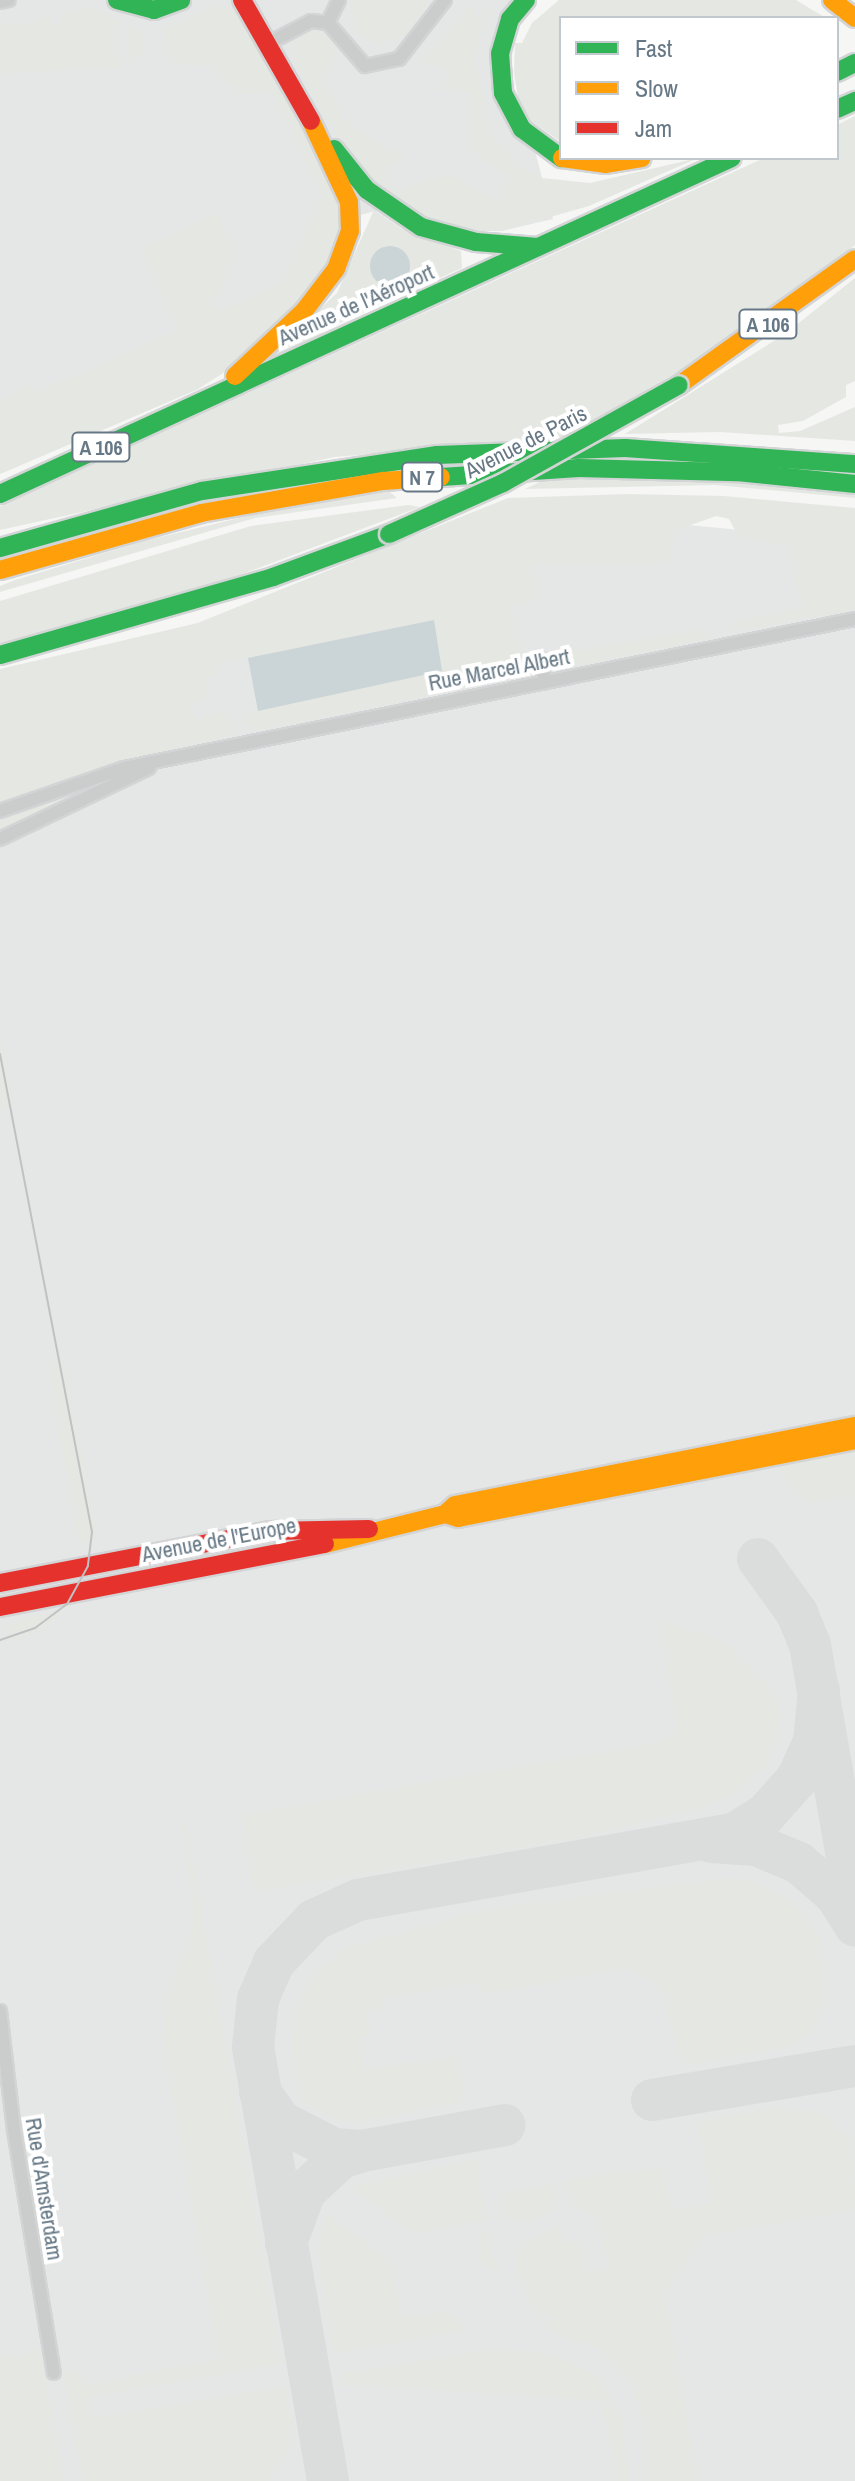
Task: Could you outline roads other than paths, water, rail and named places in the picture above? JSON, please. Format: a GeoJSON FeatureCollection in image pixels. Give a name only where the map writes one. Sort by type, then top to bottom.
{"type":"FeatureCollection","features":[{"type":"Feature","properties":{"kind":"main road"},"geometry":{"type":"LineString","coordinates":[[117,0],[154,10],[181,0]]}},
{"type":"Feature","properties":{"kind":"main road"},"geometry":{"type":"LineString","coordinates":[[202,400],[258,359],[336,269],[350,231],[349,202],[311,121],[242,0]]}},
{"type":"Feature","properties":{"kind":"main road"},"geometry":{"type":"LineString","coordinates":[[526,0],[510,19],[500,53],[503,93],[522,129],[559,157]]}},
{"type":"Feature","properties":{"kind":"main road"},"geometry":{"type":"LineString","coordinates":[[832,0],[855,18]]}},
{"type":"Feature","properties":{"kind":"main road"},"geometry":{"type":"LineString","coordinates":[[311,121],[367,190],[393,213],[449,237],[539,248]]}},
{"type":"Feature","properties":{"kind":"main road"},"geometry":{"type":"LineString","coordinates":[[576,160],[605,164],[630,160]]}},
{"type":"Feature","properties":{"kind":"main road","name":"Avenue de l'Aéroport"},"geometry":{"type":"LineString","coordinates":[[0,494],[728,160]]}},
{"type":"Feature","properties":{"kind":"main road","name":"Avenue de Paris"},"geometry":{"type":"LineString","coordinates":[[0,655],[273,577],[389,534],[503,483],[679,385],[855,259]]}},
{"type":"Feature","properties":{"kind":"main road"},"geometry":{"type":"LineString","coordinates":[[815,459],[855,447]]}},
{"type":"Feature","properties":{"kind":"main road","name":"N 7"},"geometry":{"type":"LineString","coordinates":[[0,548],[202,491],[437,455],[625,448],[855,464]]}},
{"type":"Feature","properties":{"kind":"main road","name":"N 7"},"geometry":{"type":"LineString","coordinates":[[0,570],[201,513],[383,481],[579,468],[737,472],[855,484]]}},
{"type":"Feature","properties":{"kind":"main road","name":"Avenue de l'Europe"},"geometry":{"type":"LineString","coordinates":[[445,1514],[455,1505],[855,1426]]}},
{"type":"Feature","properties":{"kind":"main road","name":"Avenue de l'Europe"},"geometry":{"type":"LineString","coordinates":[[0,1607],[351,1539],[369,1529],[445,1514],[458,1518],[855,1440]]}},
{"type":"Feature","properties":{"kind":"main road"},"geometry":{"type":"LineString","coordinates":[[0,1583],[270,1531],[369,1529]]}},
{"type":"Feature","properties":{"kind":"main road"},"geometry":{"type":"LineString","coordinates":[[106,1562],[111,1586]]}},
{"type":"Feature","properties":{"kind":"street"},"geometry":{"type":"LineString","coordinates":[[0,2],[9,0]]}},
{"type":"Feature","properties":{"kind":"street"},"geometry":{"type":"LineString","coordinates":[[328,23],[339,0]]}},
{"type":"Feature","properties":{"kind":"street"},"geometry":{"type":"LineString","coordinates":[[269,43],[311,21],[328,23],[365,66],[385,65],[403,55],[445,0]]}},
{"type":"Feature","properties":{"kind":"street","name":"Rue Marcel Albert"},"geometry":{"type":"LineString","coordinates":[[0,811],[96,776],[855,619]]}},
{"type":"Feature","properties":{"kind":"street"},"geometry":{"type":"LineString","coordinates":[[540,658],[545,682]]}},
{"type":"Feature","properties":{"kind":"street","name":"Rue Marcel Albert"},"geometry":{"type":"LineString","coordinates":[[0,839],[152,766]]}},
{"type":"Feature","properties":{"kind":"street","name":"Rue d'Amsterdam"},"geometry":{"type":"LineString","coordinates":[[0,2011],[16,2143],[54,2373]]}},
{"type":"Feature","properties":{"kind":"tram line"},"geometry":{"type":"LineString","coordinates":[[0,1054],[92,1532],[88,1566],[67,1604],[35,1628],[0,1640]]}}]}
